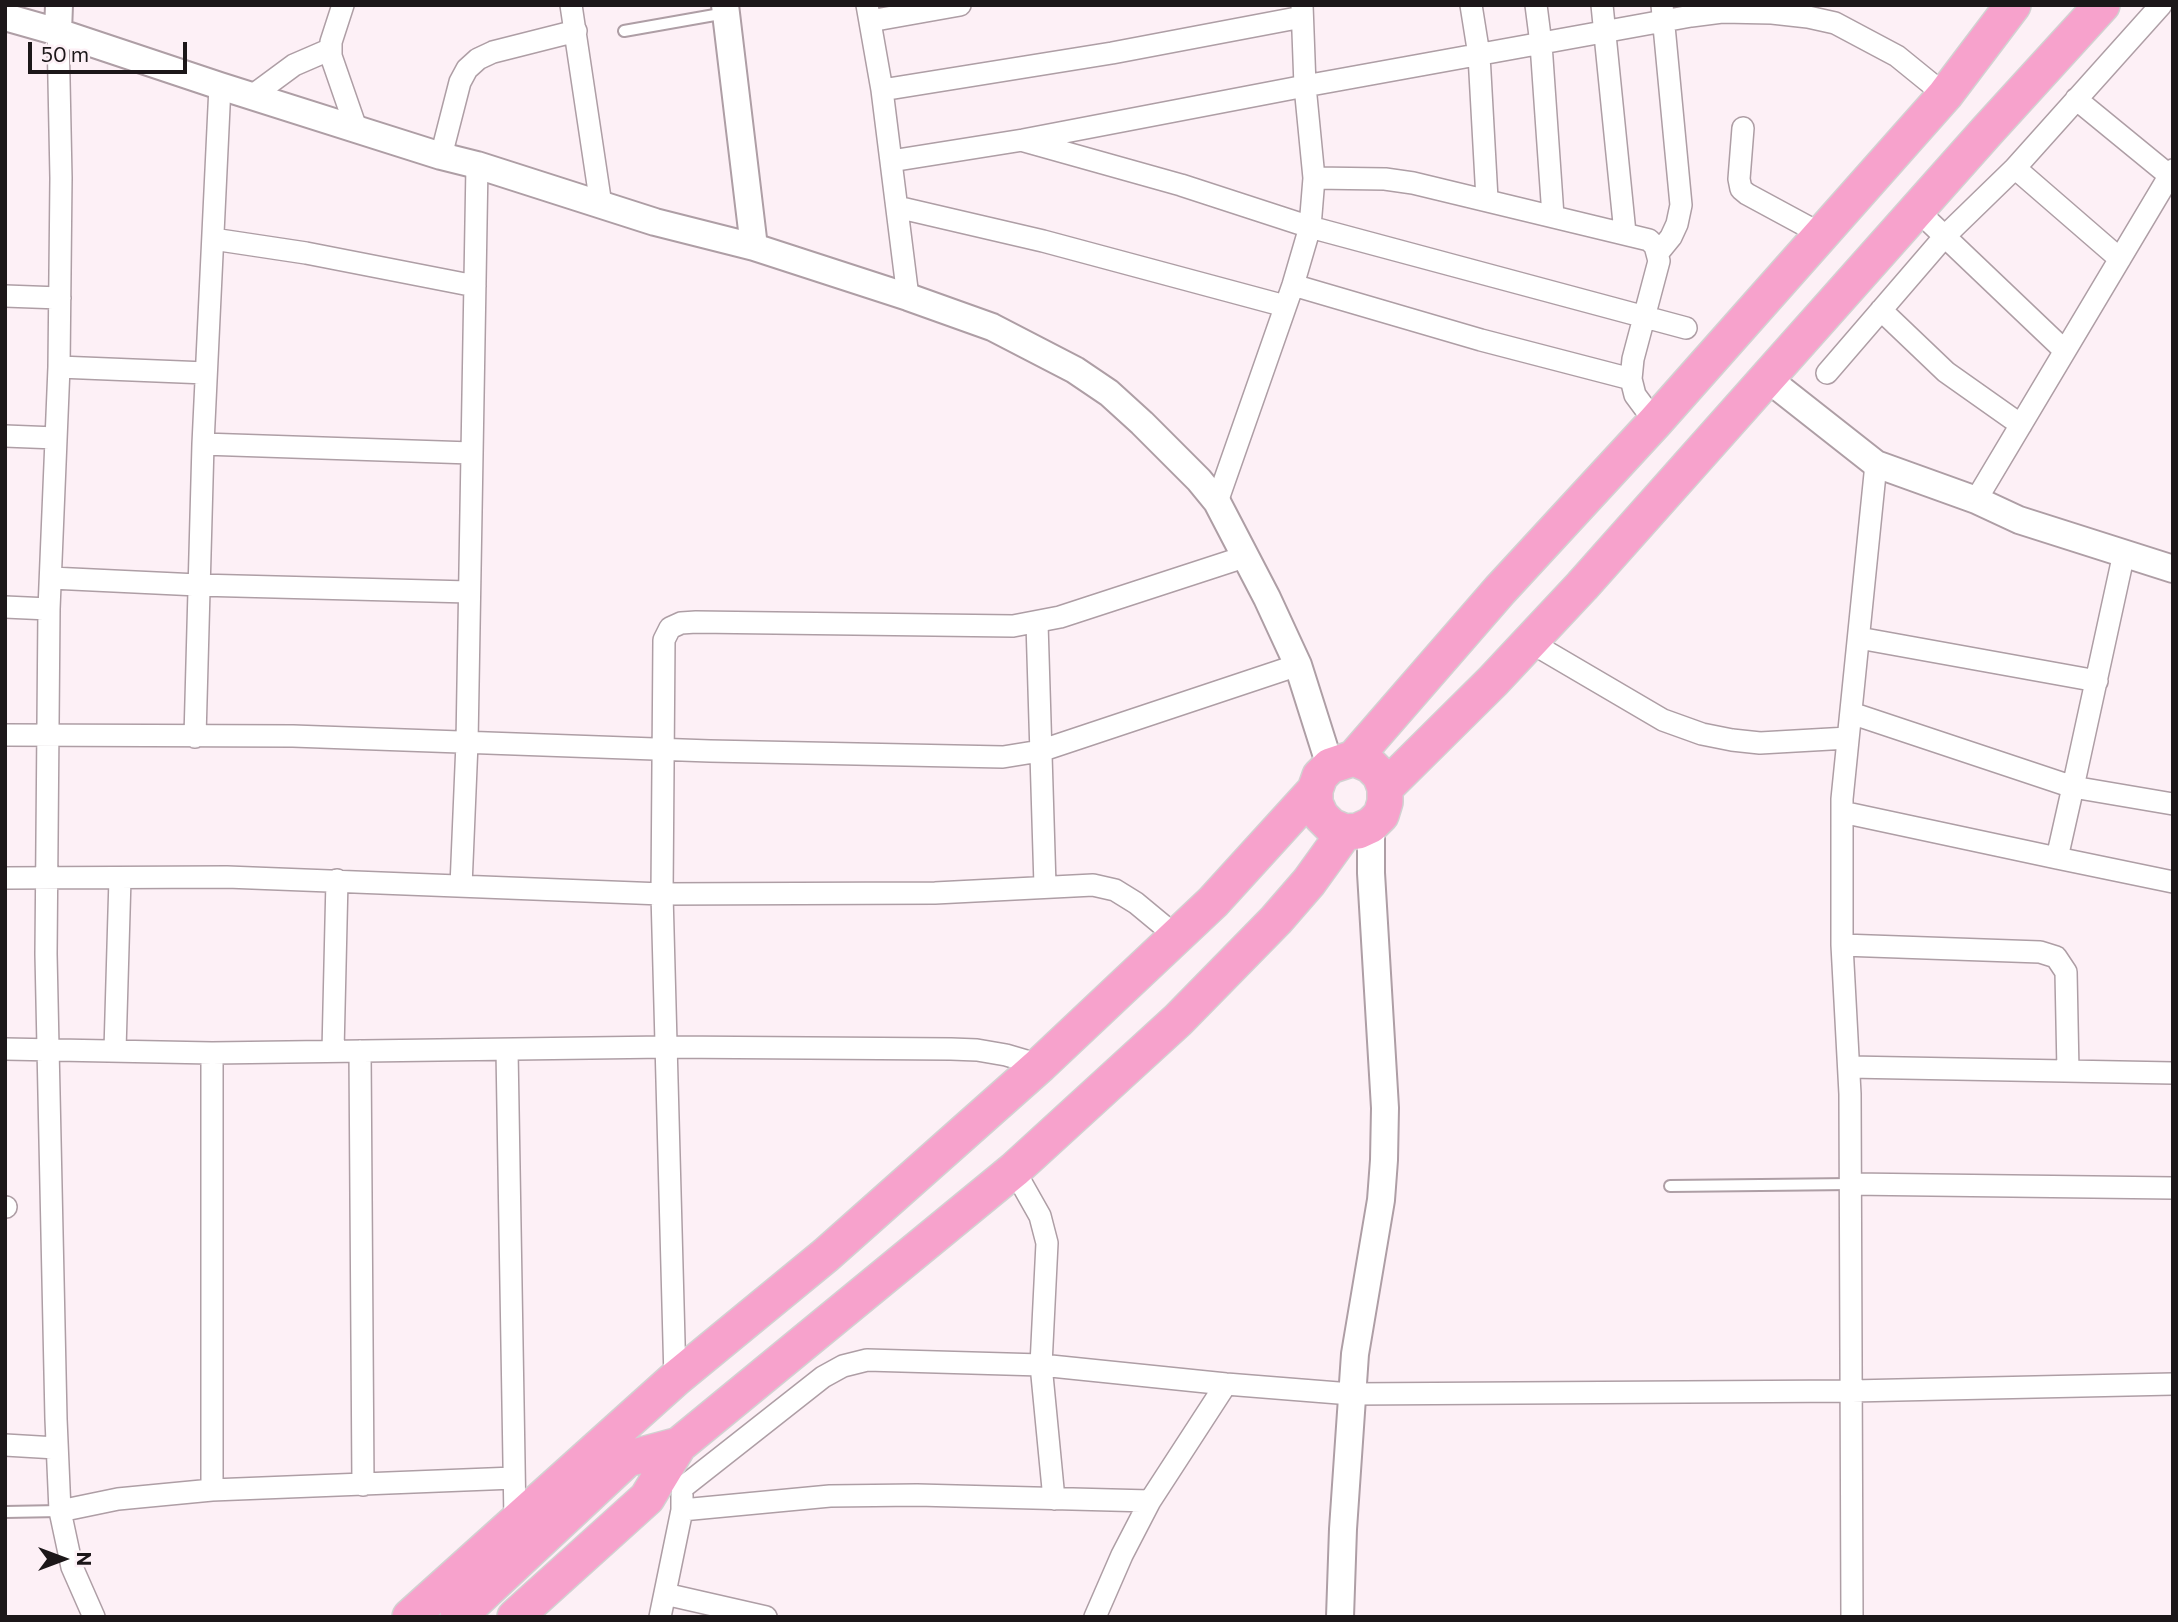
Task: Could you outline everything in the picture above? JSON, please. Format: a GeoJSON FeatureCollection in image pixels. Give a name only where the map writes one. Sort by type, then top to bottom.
{"type":"FeatureCollection","features":[{"type":"Feature","properties":{"kind":"highway"},"geometry":{"type":"LineString","coordinates":[[1385,788],[1583,586],[2102,5]]}},
{"type":"Feature","properties":{"kind":"highway"},"geometry":{"type":"LineString","coordinates":[[410,1617],[675,1379],[826,1255],[1040,1065],[1213,902],[1655,422],[1945,95],[2011,6]]}},
{"type":"Feature","properties":{"kind":"highway"},"geometry":{"type":"LineString","coordinates":[[515,1617],[647,1498],[679,1445],[1014,1170],[1178,1020],[1276,920],[1358,829],[1381,815],[1385,788],[1380,775],[1370,765],[1333,771]]}},
{"type":"Feature","properties":{"kind":"highway"},"geometry":{"type":"LineString","coordinates":[[1333,771],[1315,803],[1321,816],[1331,826],[1358,829]]}},
{"type":"Feature","properties":{"kind":"highway"},"geometry":{"type":"LineString","coordinates":[[458,1617],[627,1458],[679,1445]]}},
{"type":"Feature","properties":{"kind":"street"},"geometry":{"type":"LineString","coordinates":[[59,5],[59,367],[47,734],[48,1050],[56,1448],[60,1511],[72,1567],[94,1617]]}},
{"type":"Feature","properties":{"kind":"street"},"geometry":{"type":"LineString","coordinates":[[343,5],[334,30],[331,49],[335,74],[356,128]]}},
{"type":"Feature","properties":{"kind":"street"},"geometry":{"type":"LineString","coordinates":[[571,5],[601,205]]}},
{"type":"Feature","properties":{"kind":"street"},"geometry":{"type":"LineString","coordinates":[[908,297],[882,90],[868,13],[960,5]]}},
{"type":"Feature","properties":{"kind":"street"},"geometry":{"type":"LineString","coordinates":[[1471,5],[1479,55],[1487,199]]}},
{"type":"Feature","properties":{"kind":"street"},"geometry":{"type":"LineString","coordinates":[[1536,5],[1553,216]]}},
{"type":"Feature","properties":{"kind":"street"},"geometry":{"type":"LineString","coordinates":[[1602,5],[1625,233]]}},
{"type":"Feature","properties":{"kind":"street"},"geometry":{"type":"LineString","coordinates":[[1827,373],[1945,236],[2015,168],[2161,5]]}},
{"type":"Feature","properties":{"kind":"street"},"geometry":{"type":"LineString","coordinates":[[725,9],[754,247]]}},
{"type":"Feature","properties":{"kind":"street"},"geometry":{"type":"LineString","coordinates":[[891,161],[1023,141],[1305,86],[1606,32],[1664,13],[1722,9],[1808,17],[1835,23],[1853,30],[1898,56],[1945,95]]}},
{"type":"Feature","properties":{"kind":"street"},"geometry":{"type":"LineString","coordinates":[[882,90],[1112,53],[1302,11],[1305,86],[1314,178],[1310,227],[1293,285],[1217,502]]}},
{"type":"Feature","properties":{"kind":"street"},"geometry":{"type":"LineString","coordinates":[[1658,253],[1671,237],[1681,205],[1664,13]]}},
{"type":"Feature","properties":{"kind":"street"},"geometry":{"type":"LineString","coordinates":[[5,17],[441,156],[601,205],[754,247],[908,297],[992,327],[1075,370],[1109,393],[1142,423],[1217,502],[1247,556],[1298,665],[1333,771]]}},
{"type":"Feature","properties":{"kind":"street"},"geometry":{"type":"LineString","coordinates":[[441,156],[460,82],[467,69],[478,59],[493,52],[576,31]]}},
{"type":"Feature","properties":{"kind":"street"},"geometry":{"type":"LineString","coordinates":[[252,96],[294,65],[331,49]]}},
{"type":"Feature","properties":{"kind":"street"},"geometry":{"type":"LineString","coordinates":[[195,737],[203,444],[220,86]]}},
{"type":"Feature","properties":{"kind":"street"},"geometry":{"type":"LineString","coordinates":[[1976,500],[2171,173],[2076,99]]}},
{"type":"Feature","properties":{"kind":"street"},"geometry":{"type":"LineString","coordinates":[[1743,128],[1739,179],[1741,189],[1821,234]]}},
{"type":"Feature","properties":{"kind":"street"},"geometry":{"type":"LineString","coordinates":[[1023,141],[1181,185],[1310,227],[1686,328]]}},
{"type":"Feature","properties":{"kind":"street"},"geometry":{"type":"LineString","coordinates":[[461,886],[467,743],[477,165]]}},
{"type":"Feature","properties":{"kind":"street"},"geometry":{"type":"LineString","coordinates":[[2015,168],[2120,259]]}},
{"type":"Feature","properties":{"kind":"street"},"geometry":{"type":"LineString","coordinates":[[1314,178],[1385,179],[1487,199],[1650,240],[1658,253],[1659,261],[1643,316],[1631,379],[1634,395],[1655,422]]}},
{"type":"Feature","properties":{"kind":"street"},"geometry":{"type":"LineString","coordinates":[[897,207],[1043,241],[1285,306]]}},
{"type":"Feature","properties":{"kind":"street"},"geometry":{"type":"LineString","coordinates":[[1917,210],[2065,351]]}},
{"type":"Feature","properties":{"kind":"street"},"geometry":{"type":"LineString","coordinates":[[213,239],[306,253],[475,286]]}},
{"type":"Feature","properties":{"kind":"street"},"geometry":{"type":"LineString","coordinates":[[1293,285],[1481,340],[1631,379]]}},
{"type":"Feature","properties":{"kind":"street"},"geometry":{"type":"LineString","coordinates":[[5,296],[60,298]]}},
{"type":"Feature","properties":{"kind":"street"},"geometry":{"type":"LineString","coordinates":[[1881,310],[1946,372],[2021,425]]}},
{"type":"Feature","properties":{"kind":"street"},"geometry":{"type":"LineString","coordinates":[[59,367],[206,373]]}},
{"type":"Feature","properties":{"kind":"street"},"geometry":{"type":"LineString","coordinates":[[1768,379],[1876,464],[1976,500],[2019,520],[2173,569]]}},
{"type":"Feature","properties":{"kind":"street"},"geometry":{"type":"LineString","coordinates":[[5,436],[56,438]]}},
{"type":"Feature","properties":{"kind":"street"},"geometry":{"type":"LineString","coordinates":[[203,444],[471,453]]}},
{"type":"Feature","properties":{"kind":"street"},"geometry":{"type":"LineString","coordinates":[[1853,1617],[1851,1184],[1849,1067],[1842,945],[1842,812],[1876,464]]}},
{"type":"Feature","properties":{"kind":"street"},"geometry":{"type":"LineString","coordinates":[[2057,858],[2124,553]]}},
{"type":"Feature","properties":{"kind":"street"},"geometry":{"type":"LineString","coordinates":[[675,1379],[662,894],[664,640],[670,628],[681,623],[980,626],[1037,623],[1247,556]]}},
{"type":"Feature","properties":{"kind":"street"},"geometry":{"type":"LineString","coordinates":[[51,578],[469,592]]}},
{"type":"Feature","properties":{"kind":"street"},"geometry":{"type":"LineString","coordinates":[[5,607],[49,609]]}},
{"type":"Feature","properties":{"kind":"street"},"geometry":{"type":"LineString","coordinates":[[1037,623],[1045,886]]}},
{"type":"Feature","properties":{"kind":"street"},"geometry":{"type":"LineString","coordinates":[[1858,638],[2097,681]]}},
{"type":"Feature","properties":{"kind":"street"},"geometry":{"type":"LineString","coordinates":[[1530,642],[1663,720],[1702,734],[1760,743],[1848,738]]}},
{"type":"Feature","properties":{"kind":"street"},"geometry":{"type":"LineString","coordinates":[[5,735],[293,736],[1003,757],[1040,751],[1298,665]]}},
{"type":"Feature","properties":{"kind":"street"},"geometry":{"type":"LineString","coordinates":[[1851,713],[2073,787],[2173,804]]}},
{"type":"Feature","properties":{"kind":"street"},"geometry":{"type":"LineString","coordinates":[[1842,812],[2173,882]]}},
{"type":"Feature","properties":{"kind":"street"},"geometry":{"type":"LineString","coordinates":[[1340,1617],[1351,1394],[1355,1354],[1381,1200],[1384,1160],[1385,1108],[1371,873],[1358,829]]}},
{"type":"Feature","properties":{"kind":"street"},"geometry":{"type":"LineString","coordinates":[[5,878],[227,877],[662,894],[935,893],[1093,885],[1115,890],[1136,903],[1177,937]]}},
{"type":"Feature","properties":{"kind":"street"},"geometry":{"type":"LineString","coordinates":[[115,1050],[120,878]]}},
{"type":"Feature","properties":{"kind":"street"},"geometry":{"type":"LineString","coordinates":[[333,1051],[337,880]]}},
{"type":"Feature","properties":{"kind":"street"},"geometry":{"type":"LineString","coordinates":[[1842,945],[2040,952],[2056,957],[2066,972],[2068,1071]]}},
{"type":"Feature","properties":{"kind":"street"},"geometry":{"type":"LineString","coordinates":[[5,1049],[212,1053],[666,1047],[977,1050],[1040,1065]]}},
{"type":"Feature","properties":{"kind":"street"},"geometry":{"type":"LineString","coordinates":[[360,1051],[363,1485]]}},
{"type":"Feature","properties":{"kind":"street"},"geometry":{"type":"LineString","coordinates":[[508,1051],[514,1521]]}},
{"type":"Feature","properties":{"kind":"street"},"geometry":{"type":"LineString","coordinates":[[212,1053],[212,1490]]}},
{"type":"Feature","properties":{"kind":"street"},"geometry":{"type":"LineString","coordinates":[[1849,1067],[2173,1073]]}},
{"type":"Feature","properties":{"kind":"street"},"geometry":{"type":"LineString","coordinates":[[1014,1170],[1040,1216],[1047,1243],[1041,1365],[1054,1499]]}},
{"type":"Feature","properties":{"kind":"street"},"geometry":{"type":"LineString","coordinates":[[1851,1184],[2173,1188]]}},
{"type":"Feature","properties":{"kind":"street"},"geometry":{"type":"LineString","coordinates":[[682,1488],[823,1377],[843,1366],[867,1360],[1041,1365],[1351,1394],[1853,1391],[2173,1384]]}},
{"type":"Feature","properties":{"kind":"street"},"geometry":{"type":"LineString","coordinates":[[1095,1617],[1122,1555],[1150,1501],[1226,1384]]}},
{"type":"Feature","properties":{"kind":"street"},"geometry":{"type":"LineString","coordinates":[[5,1445],[56,1448]]}},
{"type":"Feature","properties":{"kind":"street"},"geometry":{"type":"LineString","coordinates":[[660,1617],[682,1510],[679,1445]]}},
{"type":"Feature","properties":{"kind":"street"},"geometry":{"type":"LineString","coordinates":[[60,1511],[118,1499],[212,1490],[514,1478]]}},
{"type":"Feature","properties":{"kind":"street"},"geometry":{"type":"LineString","coordinates":[[682,1510],[830,1496],[917,1495],[1150,1501]]}},
{"type":"Feature","properties":{"kind":"street"},"geometry":{"type":"LineString","coordinates":[[665,1594],[766,1617]]}},
{"type":"Feature","properties":{"kind":"lane"},"geometry":{"type":"LineString","coordinates":[[624,31],[725,9]]}},
{"type":"Feature","properties":{"kind":"lane"},"geometry":{"type":"LineString","coordinates":[[1670,1186],[1851,1184]]}},
{"type":"Feature","properties":{"kind":"lane"},"geometry":{"type":"LineString","coordinates":[[5,1513],[60,1511]]}}]}
